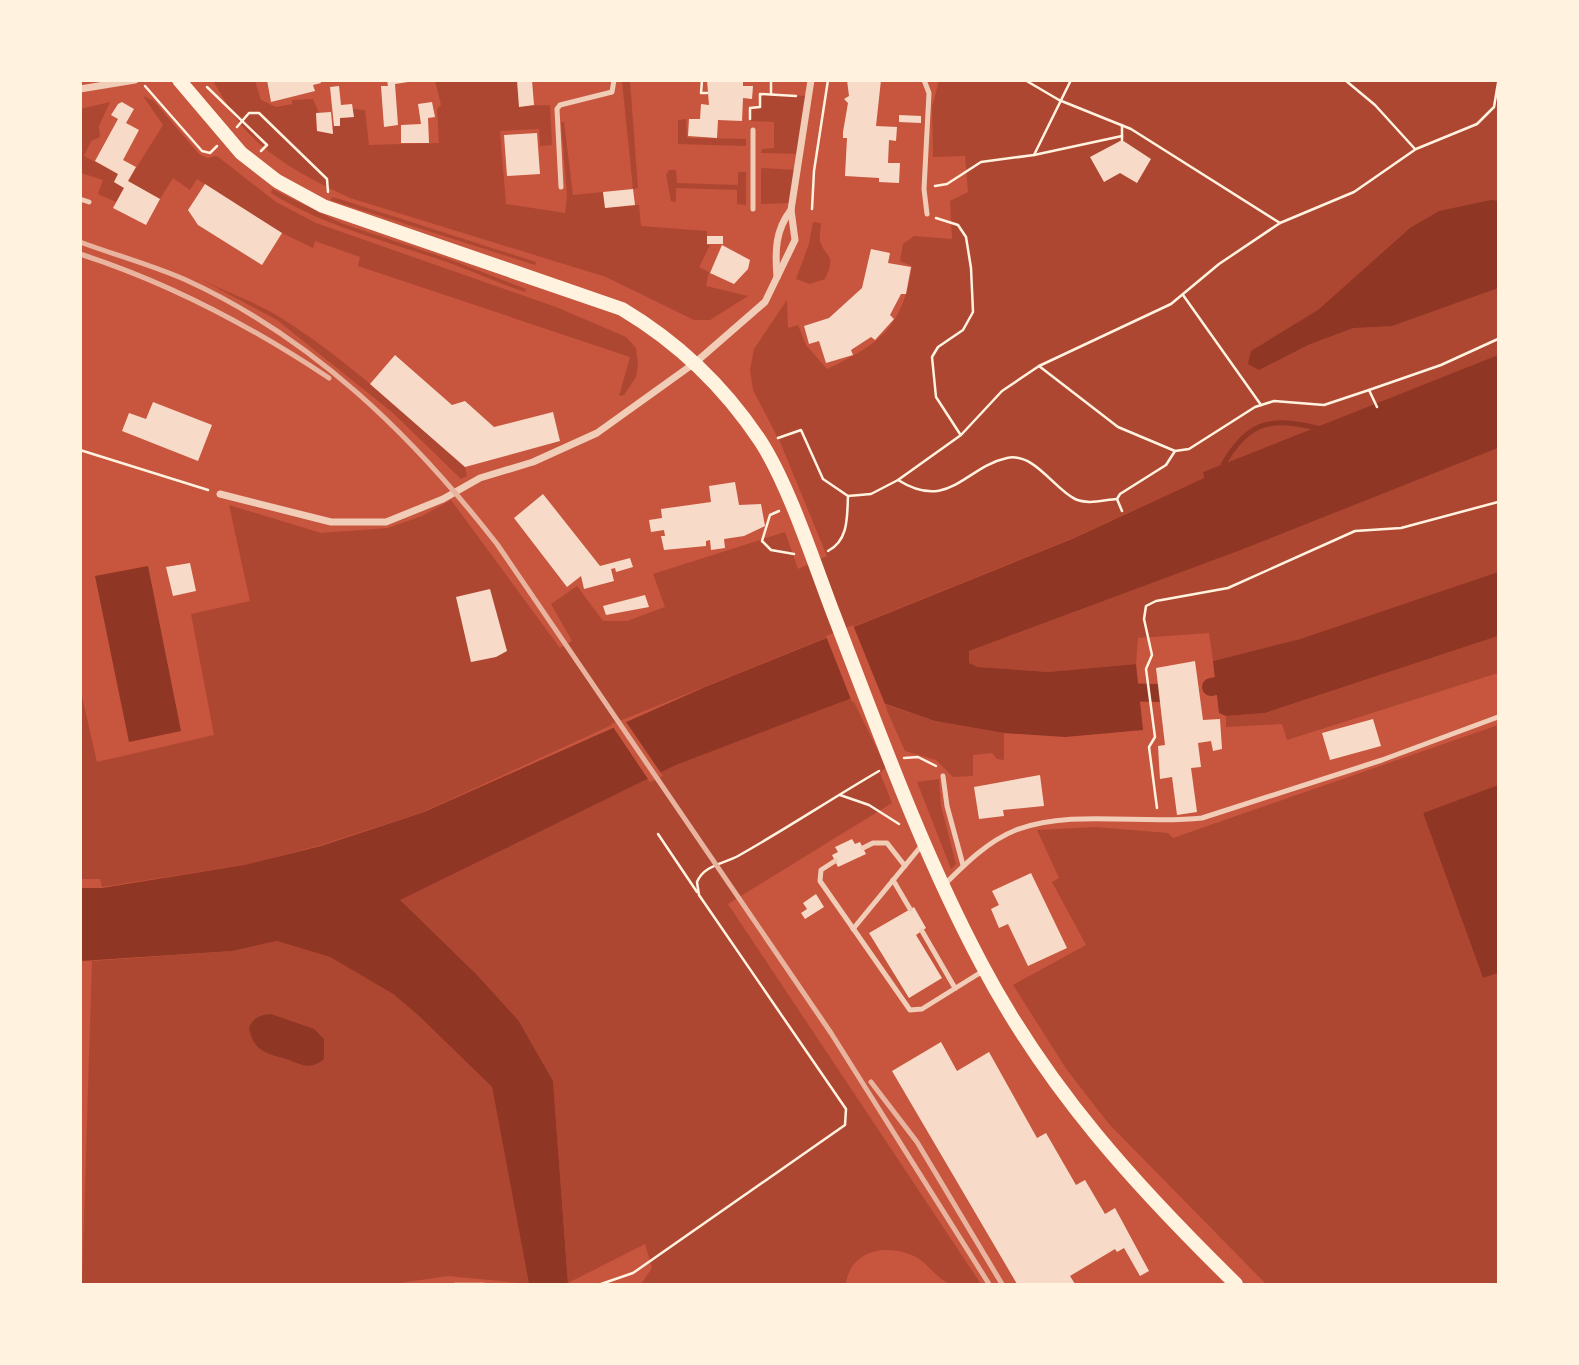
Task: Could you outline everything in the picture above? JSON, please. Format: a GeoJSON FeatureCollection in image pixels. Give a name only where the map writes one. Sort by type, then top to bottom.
{"type":"FeatureCollection","features":[{"type":"Feature","properties":{"kind":"main road"},"geometry":{"type":"LineString","coordinates":[[179,80],[241,153],[277,181],[323,206],[622,309],[652,327],[696,362],[718,385],[762,444],[803,536],[922,839],[985,970],[1019,1030],[1106,1150],[1236,1284]]}},
{"type":"Feature","properties":{"kind":"street"},"geometry":{"type":"LineString","coordinates":[[80,89],[135,80]]}},
{"type":"Feature","properties":{"kind":"street"},"geometry":{"type":"LineString","coordinates":[[220,494],[331,522],[386,522],[443,499],[480,478],[533,463],[597,433],[696,362],[754,315],[765,302],[795,240],[791,210],[811,80]]}},
{"type":"Feature","properties":{"kind":"street"},"geometry":{"type":"LineString","coordinates":[[777,277],[777,235],[791,210]]}},
{"type":"Feature","properties":{"kind":"lane"},"geometry":{"type":"LineString","coordinates":[[561,187],[557,108],[560,105],[606,95],[612,92],[614,80]]}},
{"type":"Feature","properties":{"kind":"lane"},"geometry":{"type":"LineString","coordinates":[[924,80],[929,93],[924,189],[927,214]]}},
{"type":"Feature","properties":{"kind":"lane"},"geometry":{"type":"LineString","coordinates":[[753,130],[753,209]]}},
{"type":"Feature","properties":{"kind":"lane"},"geometry":{"type":"LineString","coordinates":[[80,199],[89,202]]}},
{"type":"Feature","properties":{"kind":"lane"},"geometry":{"type":"LineString","coordinates":[[943,886],[963,865],[998,839],[1018,830],[1044,823],[1202,818],[1382,760],[1499,717]]}},
{"type":"Feature","properties":{"kind":"lane"},"geometry":{"type":"LineString","coordinates":[[943,776],[947,806],[963,865]]}},
{"type":"Feature","properties":{"kind":"lane"},"geometry":{"type":"LineString","coordinates":[[853,929],[905,866],[922,839]]}},
{"type":"Feature","properties":{"kind":"lane"},"geometry":{"type":"LineString","coordinates":[[863,848],[873,843],[887,843],[905,866]]}},
{"type":"Feature","properties":{"kind":"lane"},"geometry":{"type":"LineString","coordinates":[[835,861],[824,867],[819,877],[910,1010],[922,1009],[985,970]]}},
{"type":"Feature","properties":{"kind":"lane"},"geometry":{"type":"LineString","coordinates":[[893,880],[910,909]]}},
{"type":"Feature","properties":{"kind":"lane"},"geometry":{"type":"LineString","coordinates":[[922,931],[955,988]]}},
{"type":"Feature","properties":{"kind":"path"},"geometry":{"type":"LineString","coordinates":[[200,80],[267,145],[261,151]]}},
{"type":"Feature","properties":{"kind":"path"},"geometry":{"type":"LineString","coordinates":[[702,80],[702,93],[707,93]]}},
{"type":"Feature","properties":{"kind":"path"},"geometry":{"type":"LineString","coordinates":[[771,80],[771,94]]}},
{"type":"Feature","properties":{"kind":"path"},"geometry":{"type":"LineString","coordinates":[[812,209],[814,171],[828,80]]}},
{"type":"Feature","properties":{"kind":"path"},"geometry":{"type":"LineString","coordinates":[[1025,80],[1059,100],[1122,125],[1280,223]]}},
{"type":"Feature","properties":{"kind":"path"},"geometry":{"type":"LineString","coordinates":[[1034,155],[1071,80]]}},
{"type":"Feature","properties":{"kind":"path"},"geometry":{"type":"LineString","coordinates":[[1345,80],[1375,105],[1416,149]]}},
{"type":"Feature","properties":{"kind":"path"},"geometry":{"type":"LineString","coordinates":[[762,444],[801,430],[823,479],[848,495],[871,494],[898,480],[961,435],[1002,391],[1039,366],[1171,304],[1219,264],[1280,223],[1354,192],[1416,149],[1477,124],[1494,107],[1499,83]]}},
{"type":"Feature","properties":{"kind":"path"},"geometry":{"type":"LineString","coordinates":[[753,130],[750,129],[750,108],[760,107],[760,94],[810,96]]}},
{"type":"Feature","properties":{"kind":"path"},"geometry":{"type":"LineString","coordinates":[[1494,107],[1499,110]]}},
{"type":"Feature","properties":{"kind":"path"},"geometry":{"type":"LineString","coordinates":[[924,189],[947,184],[981,162],[1122,138],[1122,125]]}},
{"type":"Feature","properties":{"kind":"path"},"geometry":{"type":"LineString","coordinates":[[927,214],[958,225],[966,237],[973,312],[963,330],[938,347],[932,357],[936,397],[961,435]]}},
{"type":"Feature","properties":{"kind":"path"},"geometry":{"type":"LineString","coordinates":[[1183,295],[1261,405]]}},
{"type":"Feature","properties":{"kind":"path"},"geometry":{"type":"LineString","coordinates":[[1039,366],[1118,427],[1175,451],[1189,449],[1261,405],[1274,401],[1324,405],[1441,365],[1499,338]]}},
{"type":"Feature","properties":{"kind":"path"},"geometry":{"type":"LineString","coordinates":[[1369,390],[1377,407]]}},
{"type":"Feature","properties":{"kind":"path"},"geometry":{"type":"LineString","coordinates":[[80,450],[220,494]]}},
{"type":"Feature","properties":{"kind":"path"},"geometry":{"type":"LineString","coordinates":[[898,480],[912,488],[928,492],[952,487],[990,466],[1014,458],[1028,462],[1073,498],[1091,503],[1117,499],[1131,485],[1166,465],[1175,451]]}},
{"type":"Feature","properties":{"kind":"path"},"geometry":{"type":"LineString","coordinates":[[818,556],[835,547],[847,528],[848,495]]}},
{"type":"Feature","properties":{"kind":"path"},"geometry":{"type":"LineString","coordinates":[[1117,499],[1122,511]]}},
{"type":"Feature","properties":{"kind":"path"},"geometry":{"type":"LineString","coordinates":[[1159,821],[1149,747],[1155,737],[1146,668],[1152,655],[1148,626],[1144,619],[1146,606],[1156,601],[1228,588],[1356,530],[1401,528],[1499,502]]}},
{"type":"Feature","properties":{"kind":"path"},"geometry":{"type":"LineString","coordinates":[[790,505],[770,515],[762,541],[771,550],[805,555]]}},
{"type":"Feature","properties":{"kind":"path"},"geometry":{"type":"LineString","coordinates":[[699,895],[697,882],[703,872],[772,837],[840,794],[869,805],[901,824],[908,838],[922,839]]}},
{"type":"Feature","properties":{"kind":"path"},"geometry":{"type":"LineString","coordinates":[[601,1284],[633,1273],[843,1127],[848,1118],[846,1110],[658,834]]}},
{"type":"Feature","properties":{"kind":"path"},"geometry":{"type":"LineString","coordinates":[[455,1284],[485,1284]]}},
{"type":"Feature","properties":{"kind":"shaded area"},"geometry":{"type":"Polygon","coordinates":[[[213,81],[255,81],[261,100],[276,107],[292,104],[292,100],[313,99],[319,113],[316,113],[317,131],[333,134],[333,126],[340,125],[340,118],[353,117],[353,109],[365,110],[369,145],[439,143],[437,109],[441,105],[435,81],[517,81],[519,106],[550,105],[552,145],[540,146],[539,129],[500,131],[506,204],[565,213],[567,196],[561,122],[564,122],[573,195],[603,192],[605,208],[639,205],[641,226],[707,231],[707,245],[710,245],[699,267],[709,272],[706,286],[748,296],[710,320],[694,320],[606,277],[350,198],[276,157],[250,135],[228,107],[213,81]]]}},
{"type":"Feature","properties":{"kind":"shaded area"},"geometry":{"type":"Polygon","coordinates":[[[622,81],[630,81],[638,188],[633,189],[622,81]]]}},
{"type":"Feature","properties":{"kind":"shaded area"},"geometry":{"type":"Polygon","coordinates":[[[939,81],[1498,81],[1498,355],[1203,472],[1204,478],[1071,539],[627,718],[423,812],[321,845],[244,865],[102,887],[100,879],[81,879],[80,688],[97,762],[214,735],[191,614],[250,601],[229,505],[321,533],[388,528],[422,516],[451,500],[560,648],[572,641],[551,604],[577,586],[603,621],[627,621],[665,607],[653,574],[785,532],[798,569],[827,556],[780,442],[753,390],[750,370],[754,349],[787,300],[788,328],[798,325],[806,345],[827,369],[846,360],[862,351],[886,331],[903,304],[912,266],[900,261],[903,244],[914,236],[952,239],[950,201],[968,192],[965,156],[933,157],[932,107],[939,81]]]}},
{"type":"Feature","properties":{"kind":"shaded area"},"geometry":{"type":"Polygon","coordinates":[[[760,94],[810,96],[800,154],[761,153],[762,149],[774,148],[774,122],[750,121],[750,108],[760,107],[760,94]]]}},
{"type":"Feature","properties":{"kind":"shaded area"},"geometry":{"type":"Polygon","coordinates":[[[143,96],[154,101],[199,154],[207,158],[217,156],[276,202],[316,223],[556,307],[626,337],[636,348],[636,377],[624,395],[619,396],[630,357],[358,266],[360,257],[315,241],[313,248],[282,233],[197,179],[190,190],[173,178],[160,199],[128,181],[163,125],[143,96]]]}},
{"type":"Feature","properties":{"kind":"shaded area"},"geometry":{"type":"Polygon","coordinates":[[[110,102],[99,126],[100,137],[91,141],[84,156],[118,174],[114,182],[124,188],[116,202],[98,194],[103,180],[81,173],[80,109],[110,102]]]}},
{"type":"Feature","properties":{"kind":"shaded area"},"geometry":{"type":"Polygon","coordinates":[[[686,119],[687,138],[746,139],[746,146],[678,144],[678,120],[686,119]]]}},
{"type":"Feature","properties":{"kind":"shaded area"},"geometry":{"type":"Polygon","coordinates":[[[761,168],[798,170],[792,203],[761,204],[761,168]]]}},
{"type":"Feature","properties":{"kind":"shaded area"},"geometry":{"type":"Polygon","coordinates":[[[669,170],[676,170],[677,183],[738,185],[738,172],[746,172],[746,205],[737,204],[737,190],[676,188],[676,202],[671,201],[666,175],[669,170]]]}},
{"type":"Feature","properties":{"kind":"shaded area"},"geometry":{"type":"Polygon","coordinates":[[[272,189],[341,223],[454,261],[526,289],[525,292],[447,262],[331,223],[290,204],[271,193],[272,189]]]}},
{"type":"Feature","properties":{"kind":"shaded area"},"geometry":{"type":"Polygon","coordinates":[[[333,197],[536,262],[535,265],[330,200],[333,197]]]}},
{"type":"Feature","properties":{"kind":"shaded area"},"geometry":{"type":"Polygon","coordinates":[[[1491,200],[1498,201],[1498,288],[1392,326],[1353,328],[1308,345],[1259,370],[1248,364],[1251,351],[1318,310],[1410,228],[1439,211],[1491,200]]]}},
{"type":"Feature","properties":{"kind":"shaded area"},"geometry":{"type":"Polygon","coordinates":[[[813,222],[821,223],[820,241],[830,264],[825,279],[810,284],[796,279],[809,244],[813,222]]]}},
{"type":"Feature","properties":{"kind":"shaded area"},"geometry":{"type":"Polygon","coordinates":[[[202,280],[271,312],[323,346],[465,467],[467,476],[461,479],[393,413],[277,320],[202,280]]]}},
{"type":"Feature","properties":{"kind":"shaded area"},"geometry":{"type":"Polygon","coordinates":[[[1498,355],[1498,448],[1241,550],[969,651],[969,663],[978,667],[1048,672],[1136,664],[1143,730],[1065,737],[1004,733],[935,721],[860,695],[676,765],[400,900],[476,974],[518,1020],[553,1081],[568,1284],[529,1284],[492,1087],[393,994],[330,957],[277,941],[232,951],[81,961],[81,888],[102,888],[244,865],[321,846],[424,812],[705,687],[1072,539],[1204,478],[1203,472],[1498,355]]]}},
{"type":"Feature","properties":{"kind":"shaded area"},"geometry":{"type":"Polygon","coordinates":[[[1498,448],[1498,572],[1300,639],[1213,661],[1209,633],[1138,638],[1136,664],[1048,672],[978,667],[969,663],[969,651],[1241,550],[1498,448]]]}},
{"type":"Feature","properties":{"kind":"shaded area"},"geometry":{"type":"Polygon","coordinates":[[[148,566],[181,731],[129,742],[95,576],[148,566]]]}},
{"type":"Feature","properties":{"kind":"shaded area"},"geometry":{"type":"Polygon","coordinates":[[[1498,572],[1498,636],[1265,713],[1226,716],[1219,713],[1213,661],[1300,639],[1498,572]]]}},
{"type":"Feature","properties":{"kind":"shaded area"},"geometry":{"type":"Polygon","coordinates":[[[1498,636],[1498,673],[1287,740],[1282,724],[1226,727],[1226,716],[1265,713],[1498,636]]]}},
{"type":"Feature","properties":{"kind":"shaded area"},"geometry":{"type":"Polygon","coordinates":[[[852,698],[886,767],[880,773],[892,803],[728,904],[981,1284],[948,1283],[914,1256],[882,1250],[871,1252],[855,1263],[846,1284],[641,1284],[652,1268],[645,1244],[568,1283],[553,1081],[399,900],[676,765],[852,698]]]}},
{"type":"Feature","properties":{"kind":"shaded area"},"geometry":{"type":"Polygon","coordinates":[[[884,704],[935,721],[1004,733],[1004,760],[997,759],[992,753],[973,755],[973,776],[953,777],[936,760],[905,751],[884,704]]]}},
{"type":"Feature","properties":{"kind":"shaded area"},"geometry":{"type":"Polygon","coordinates":[[[1498,725],[1498,785],[1423,813],[1483,978],[1498,973],[1498,1284],[1266,1284],[1109,1124],[1067,1070],[1013,985],[1086,945],[1052,882],[1059,878],[1037,830],[1096,827],[1168,833],[1173,838],[1498,725]]]}},
{"type":"Feature","properties":{"kind":"shaded area"},"geometry":{"type":"Polygon","coordinates":[[[939,779],[941,806],[956,864],[951,869],[917,782],[939,779]]]}},
{"type":"Feature","properties":{"kind":"shaded area"},"geometry":{"type":"Polygon","coordinates":[[[1498,785],[1498,973],[1483,978],[1423,813],[1498,785]]]}},
{"type":"Feature","properties":{"kind":"shaded area"},"geometry":{"type":"Polygon","coordinates":[[[277,941],[330,957],[393,994],[492,1087],[529,1284],[448,1276],[393,1284],[82,1284],[92,961],[232,951],[277,941]]]}},
{"type":"Feature","properties":{"kind":"shaded area"},"geometry":{"type":"Polygon","coordinates":[[[271,1014],[314,1029],[324,1039],[324,1059],[308,1066],[271,1054],[257,1046],[249,1028],[257,1018],[271,1014]]]}},
{"type":"Feature","properties":{"kind":"pier"},"geometry":{"type":"Polygon","coordinates":[[[853,625],[887,709],[860,699],[852,702],[826,636],[853,625]]]}},
{"type":"Feature","properties":{"kind":"pier"},"geometry":{"type":"Polygon","coordinates":[[[624,719],[663,776],[650,782],[611,724],[624,719]]]}},
{"type":"Feature","properties":{"kind":"building"},"geometry":{"type":"Polygon","coordinates":[[[267,80],[320,80],[321,83],[313,85],[315,91],[271,102],[267,80]]]}},
{"type":"Feature","properties":{"kind":"building"},"geometry":{"type":"Polygon","coordinates":[[[387,80],[408,82],[395,84],[398,125],[384,127],[381,86],[388,86],[387,80]]]}},
{"type":"Feature","properties":{"kind":"building"},"geometry":{"type":"Polygon","coordinates":[[[517,80],[532,80],[534,105],[519,107],[517,80]]]}},
{"type":"Feature","properties":{"kind":"building"},"geometry":{"type":"Polygon","coordinates":[[[707,80],[743,80],[743,86],[753,86],[752,99],[743,98],[742,121],[718,120],[717,138],[688,136],[689,119],[700,119],[701,104],[709,105],[707,80]]]}},
{"type":"Feature","properties":{"kind":"building"},"geometry":{"type":"Polygon","coordinates":[[[847,80],[881,80],[876,126],[897,127],[896,141],[889,140],[888,163],[900,163],[899,183],[879,182],[879,178],[845,176],[847,138],[843,138],[843,132],[848,103],[844,99],[849,96],[847,80]]]}},
{"type":"Feature","properties":{"kind":"building"},"geometry":{"type":"Polygon","coordinates":[[[339,86],[341,105],[352,104],[354,117],[340,118],[340,126],[334,126],[330,87],[339,86]]]}},
{"type":"Feature","properties":{"kind":"building"},"geometry":{"type":"Polygon","coordinates":[[[122,102],[134,109],[126,123],[139,130],[123,160],[136,167],[128,181],[160,199],[146,225],[113,208],[124,188],[114,182],[118,174],[95,161],[118,119],[111,115],[122,102]]]}},
{"type":"Feature","properties":{"kind":"building"},"geometry":{"type":"Polygon","coordinates":[[[432,102],[435,117],[428,118],[429,143],[401,143],[401,125],[421,124],[418,104],[432,102]]]}},
{"type":"Feature","properties":{"kind":"building"},"geometry":{"type":"Polygon","coordinates":[[[331,112],[333,134],[317,131],[316,113],[331,112]]]}},
{"type":"Feature","properties":{"kind":"building"},"geometry":{"type":"Polygon","coordinates":[[[899,115],[921,116],[921,123],[899,122],[899,115]]]}},
{"type":"Feature","properties":{"kind":"building"},"geometry":{"type":"Polygon","coordinates":[[[537,133],[540,174],[507,176],[504,135],[537,133]]]}},
{"type":"Feature","properties":{"kind":"building"},"geometry":{"type":"Polygon","coordinates":[[[1122,140],[1151,159],[1137,183],[1120,173],[1104,182],[1090,157],[1122,140]]]}},
{"type":"Feature","properties":{"kind":"building"},"geometry":{"type":"Polygon","coordinates":[[[205,184],[282,233],[262,265],[198,225],[188,210],[205,184]]]}},
{"type":"Feature","properties":{"kind":"building"},"geometry":{"type":"Polygon","coordinates":[[[633,189],[635,205],[605,208],[603,192],[633,189]]]}},
{"type":"Feature","properties":{"kind":"building"},"geometry":{"type":"Polygon","coordinates":[[[707,236],[723,236],[723,244],[707,244],[707,236]]]}},
{"type":"Feature","properties":{"kind":"building"},"geometry":{"type":"Polygon","coordinates":[[[722,245],[750,260],[748,269],[734,284],[710,273],[722,245]]]}},
{"type":"Feature","properties":{"kind":"building"},"geometry":{"type":"Polygon","coordinates":[[[871,249],[890,253],[888,263],[911,267],[906,294],[901,294],[890,315],[894,319],[875,340],[871,337],[851,350],[853,355],[826,363],[819,341],[809,344],[804,326],[829,318],[862,288],[871,249]]]}},
{"type":"Feature","properties":{"kind":"building"},"geometry":{"type":"Polygon","coordinates":[[[395,355],[452,405],[465,401],[494,427],[553,412],[560,441],[465,467],[370,384],[395,355]]]}},
{"type":"Feature","properties":{"kind":"building"},"geometry":{"type":"Polygon","coordinates":[[[153,402],[212,425],[198,461],[122,431],[129,413],[146,419],[153,402]]]}},
{"type":"Feature","properties":{"kind":"building"},"geometry":{"type":"Polygon","coordinates":[[[735,482],[739,505],[761,504],[765,526],[744,536],[724,539],[725,548],[711,550],[710,540],[706,541],[706,546],[664,550],[661,536],[665,536],[664,530],[651,532],[649,520],[662,518],[661,509],[711,502],[709,486],[735,482]]]}},
{"type":"Feature","properties":{"kind":"building"},"geometry":{"type":"Polygon","coordinates":[[[543,494],[600,566],[630,558],[633,567],[616,572],[615,568],[611,569],[614,581],[584,589],[581,576],[567,587],[514,518],[543,494]]]}},
{"type":"Feature","properties":{"kind":"building"},"geometry":{"type":"Polygon","coordinates":[[[190,563],[196,591],[173,596],[166,567],[190,563]]]}},
{"type":"Feature","properties":{"kind":"building"},"geometry":{"type":"Polygon","coordinates":[[[490,589],[507,651],[496,657],[471,662],[456,597],[490,589]]]}},
{"type":"Feature","properties":{"kind":"building"},"geometry":{"type":"Polygon","coordinates":[[[645,595],[649,607],[606,615],[603,606],[645,595]]]}},
{"type":"Feature","properties":{"kind":"building"},"geometry":{"type":"Polygon","coordinates":[[[1195,661],[1203,720],[1220,719],[1222,749],[1213,751],[1211,741],[1198,743],[1201,767],[1191,768],[1197,812],[1177,815],[1172,777],[1160,779],[1158,746],[1165,745],[1156,668],[1195,661]]]}},
{"type":"Feature","properties":{"kind":"building"},"geometry":{"type":"Polygon","coordinates":[[[1373,719],[1381,746],[1330,760],[1322,733],[1373,719]]]}},
{"type":"Feature","properties":{"kind":"building"},"geometry":{"type":"Polygon","coordinates":[[[1040,775],[1044,806],[1003,810],[1004,816],[979,819],[974,787],[1040,775]]]}},
{"type":"Feature","properties":{"kind":"building"},"geometry":{"type":"Polygon","coordinates":[[[852,839],[855,844],[860,842],[866,854],[838,867],[832,855],[838,852],[835,847],[852,839]]]}},
{"type":"Feature","properties":{"kind":"building"},"geometry":{"type":"Polygon","coordinates":[[[1031,873],[1067,948],[1028,966],[1008,924],[999,928],[991,909],[999,905],[992,891],[1031,873]]]}},
{"type":"Feature","properties":{"kind":"building"},"geometry":{"type":"Polygon","coordinates":[[[816,894],[824,907],[805,919],[801,913],[807,909],[803,903],[816,894]]]}},
{"type":"Feature","properties":{"kind":"building"},"geometry":{"type":"Polygon","coordinates":[[[914,907],[926,928],[916,935],[942,978],[909,998],[869,933],[914,907]]]}},
{"type":"Feature","properties":{"kind":"building"},"geometry":{"type":"Polygon","coordinates":[[[941,1042],[957,1071],[989,1052],[1037,1138],[1046,1133],[1076,1185],[1085,1180],[1105,1214],[1115,1208],[1149,1271],[1140,1276],[1124,1248],[1117,1252],[1115,1249],[1070,1276],[1075,1284],[1017,1284],[892,1071],[941,1042]]]}},
{"type":"Feature","properties":{"kind":"waterway"},"geometry":{"type":"LineString","coordinates":[[1223,465],[1242,439],[1262,426],[1286,423],[1317,428]]}},
{"type":"Feature","properties":{"kind":"waterway"},"geometry":{"type":"LineString","coordinates":[[1211,687],[1240,681]]}},
{"type":"Feature","properties":{"kind":"waterway"},"geometry":{"type":"LineString","coordinates":[[1116,692],[1158,693]]}},
{"type":"Feature","properties":{"kind":"railway"},"geometry":{"type":"LineString","coordinates":[[80,242],[186,280],[276,330],[318,360],[357,393],[430,465],[497,544],[831,1033],[989,1284]]}},
{"type":"Feature","properties":{"kind":"railway"},"geometry":{"type":"LineString","coordinates":[[80,254],[146,278],[209,307],[329,378]]}},
{"type":"Feature","properties":{"kind":"railway"},"geometry":{"type":"LineString","coordinates":[[871,1082],[917,1142],[1002,1284]]}}]}
